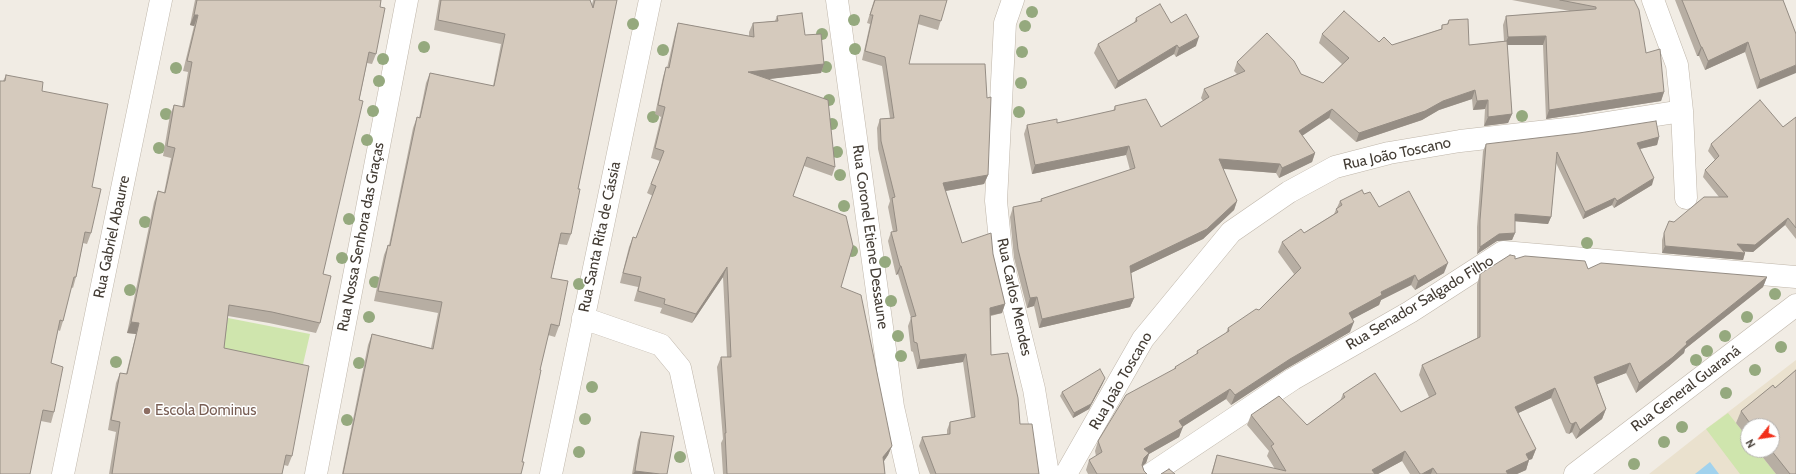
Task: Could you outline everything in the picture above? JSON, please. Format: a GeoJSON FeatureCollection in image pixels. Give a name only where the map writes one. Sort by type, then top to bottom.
{"type":"FeatureCollection","features":[{"type":"Feature","properties":{"kind":"street","name":"Rua Gabriel Abaurre"},"geometry":{"type":"LineString","coordinates":[[63,474],[161,0]]}},
{"type":"Feature","properties":{"kind":"street","name":"Rua Nossa Senhora das Graças"},"geometry":{"type":"LineString","coordinates":[[316,474],[407,0]]}},
{"type":"Feature","properties":{"kind":"street","name":"Rua Santa Rita de Cássia"},"geometry":{"type":"LineString","coordinates":[[551,474],[650,0]]}},
{"type":"Feature","properties":{"kind":"street","name":"Rua Coronel Etiene Dessaune"},"geometry":{"type":"LineString","coordinates":[[837,0],[893,407],[908,474]]}},
{"type":"Feature","properties":{"kind":"street","name":"Rua Carlos Mendes"},"geometry":{"type":"LineString","coordinates":[[1013,0],[1005,24],[996,201],[1002,260],[1034,389],[1048,474]]}},
{"type":"Feature","properties":{"kind":"street"},"geometry":{"type":"LineString","coordinates":[[1653,0],[1678,65],[1682,111],[1686,198]]}},
{"type":"Feature","properties":{"kind":"street","name":"Rua João Toscano"},"geometry":{"type":"LineString","coordinates":[[1066,474],[1143,339],[1231,232],[1289,192],[1335,167],[1389,153],[1460,141],[1575,128],[1682,111]]}},
{"type":"Feature","properties":{"kind":"street","name":"Rua Senador Salgado Filho"},"geometry":{"type":"LineString","coordinates":[[1151,474],[1293,379],[1410,312],[1504,252],[1796,277]]}},
{"type":"Feature","properties":{"kind":"street","name":"Rua General Guaraná"},"geometry":{"type":"LineString","coordinates":[[1575,474],[1796,305]]}},
{"type":"Feature","properties":{"kind":"street"},"geometry":{"type":"LineString","coordinates":[[583,318],[661,345],[680,368],[703,474]]}},
{"type":"Feature","properties":{"kind":"shaded area"},"geometry":{"type":"Polygon","coordinates":[[[1796,360],[1796,474],[1649,474],[1706,429],[1796,360]]]}},
{"type":"Feature","properties":{"kind":"green space"},"geometry":{"type":"Polygon","coordinates":[[[228,318],[310,334],[301,373],[219,357],[228,318]]]}},
{"type":"Feature","properties":{"kind":"green space"},"geometry":{"type":"Polygon","coordinates":[[[1728,413],[1740,428],[1740,458],[1763,458],[1776,474],[1740,474],[1706,429],[1728,413]]]}},
{"type":"Feature","properties":{"kind":"water"},"geometry":{"type":"Polygon","coordinates":[[[1710,462],[1719,474],[1695,474],[1710,462]]]}},
{"type":"Feature","properties":{"kind":"building"},"geometry":{"type":"Polygon","coordinates":[[[197,0],[381,0],[380,7],[385,8],[376,54],[369,52],[359,100],[363,101],[323,274],[331,276],[320,323],[272,312],[229,305],[224,348],[309,366],[292,456],[286,455],[282,474],[112,474],[120,422],[111,420],[120,373],[127,374],[139,323],[131,322],[158,191],[165,193],[175,148],[167,146],[174,105],[184,107],[192,62],[187,61],[198,15],[194,15],[197,0]]]}},
{"type":"Feature","properties":{"kind":"building"},"geometry":{"type":"Polygon","coordinates":[[[441,0],[590,0],[593,8],[595,0],[617,0],[578,189],[580,189],[571,234],[561,233],[551,278],[568,281],[559,326],[551,324],[540,370],[521,474],[343,474],[372,334],[433,349],[442,302],[378,291],[388,245],[390,246],[417,117],[420,118],[430,73],[494,86],[505,34],[438,20],[441,0]]]}},
{"type":"Feature","properties":{"kind":"building"},"geometry":{"type":"Polygon","coordinates":[[[875,0],[947,0],[941,21],[920,15],[909,64],[985,64],[987,98],[991,97],[988,175],[943,183],[962,243],[991,233],[993,254],[1005,304],[990,308],[991,355],[1008,353],[1018,398],[1020,424],[1032,424],[1039,474],[936,474],[922,437],[950,434],[950,422],[975,417],[966,354],[920,360],[917,343],[914,342],[911,317],[916,316],[891,232],[897,231],[892,198],[895,197],[881,141],[880,119],[894,118],[885,57],[865,51],[873,15],[870,15],[875,0]]]}},
{"type":"Feature","properties":{"kind":"building"},"geometry":{"type":"Polygon","coordinates":[[[1560,0],[1634,0],[1639,10],[1646,53],[1660,49],[1664,92],[1549,110],[1546,36],[1508,37],[1506,16],[1596,9],[1596,7],[1560,0]]]}},
{"type":"Feature","properties":{"kind":"building"},"geometry":{"type":"Polygon","coordinates":[[[1682,0],[1783,0],[1796,34],[1796,65],[1760,80],[1748,42],[1708,61],[1682,0]]]}},
{"type":"Feature","properties":{"kind":"building"},"geometry":{"type":"Polygon","coordinates":[[[1160,4],[1171,23],[1186,14],[1199,37],[1179,48],[1177,45],[1118,81],[1098,44],[1137,21],[1136,18],[1160,4]]]}},
{"type":"Feature","properties":{"kind":"building"},"geometry":{"type":"Polygon","coordinates":[[[1344,11],[1379,42],[1384,37],[1392,45],[1442,29],[1442,25],[1448,24],[1449,20],[1468,19],[1469,45],[1507,41],[1512,114],[1488,117],[1488,100],[1477,101],[1475,90],[1443,101],[1425,111],[1359,133],[1332,109],[1299,131],[1315,153],[1282,168],[1280,164],[1219,159],[1237,201],[1207,229],[1130,266],[1134,298],[1042,319],[1037,297],[1030,298],[1018,249],[1013,207],[1042,201],[1041,199],[1135,168],[1129,146],[1035,165],[1027,125],[1057,119],[1057,123],[1115,110],[1115,106],[1146,99],[1161,127],[1209,97],[1204,89],[1245,71],[1237,62],[1267,33],[1294,61],[1301,74],[1323,83],[1349,58],[1322,34],[1344,11]]]}},
{"type":"Feature","properties":{"kind":"building"},"geometry":{"type":"Polygon","coordinates":[[[802,13],[805,35],[821,34],[824,64],[748,72],[828,100],[835,167],[807,157],[793,196],[846,216],[853,246],[841,287],[861,295],[892,446],[883,457],[885,474],[727,474],[721,357],[731,357],[727,267],[696,314],[664,304],[665,299],[638,291],[641,277],[623,273],[633,237],[636,238],[656,186],[651,184],[664,151],[655,148],[665,107],[658,105],[666,67],[669,68],[678,23],[754,37],[753,23],[778,21],[777,16],[802,13]]]}},
{"type":"Feature","properties":{"kind":"building"},"geometry":{"type":"Polygon","coordinates":[[[6,75],[43,82],[42,91],[108,104],[92,187],[101,189],[91,233],[85,232],[76,277],[74,277],[63,321],[60,320],[51,363],[63,367],[54,412],[43,410],[30,474],[0,474],[0,81],[5,81],[6,75]]]}},
{"type":"Feature","properties":{"kind":"building"},"geometry":{"type":"Polygon","coordinates":[[[1760,100],[1783,127],[1796,117],[1796,228],[1788,218],[1755,245],[1737,244],[1745,253],[1665,246],[1664,233],[1669,221],[1674,222],[1704,197],[1728,197],[1705,170],[1719,156],[1711,144],[1760,100]]]}},
{"type":"Feature","properties":{"kind":"building"},"geometry":{"type":"Polygon","coordinates":[[[1656,121],[1659,137],[1637,143],[1654,178],[1617,201],[1615,198],[1585,212],[1557,152],[1551,217],[1515,214],[1515,233],[1499,234],[1480,247],[1480,220],[1486,144],[1579,133],[1656,121]]]}},
{"type":"Feature","properties":{"kind":"building"},"geometry":{"type":"Polygon","coordinates":[[[1362,190],[1364,194],[1370,192],[1379,207],[1409,191],[1448,263],[1418,281],[1415,275],[1381,292],[1382,295],[1349,313],[1354,322],[1290,359],[1235,395],[1230,389],[1179,421],[1183,427],[1144,449],[1149,453],[1144,458],[1142,465],[1147,474],[1097,474],[1089,460],[1102,452],[1098,441],[1126,395],[1176,368],[1175,367],[1198,353],[1197,351],[1229,331],[1228,328],[1256,309],[1259,310],[1301,268],[1282,242],[1301,229],[1304,233],[1338,212],[1336,209],[1342,205],[1340,201],[1362,190]]]}},
{"type":"Feature","properties":{"kind":"building"},"geometry":{"type":"Polygon","coordinates":[[[1510,255],[1515,256],[1515,259],[1525,256],[1585,261],[1588,269],[1601,263],[1767,277],[1686,342],[1687,344],[1673,357],[1639,383],[1630,363],[1594,377],[1606,409],[1580,430],[1576,422],[1572,424],[1570,423],[1555,388],[1515,407],[1536,449],[1526,454],[1529,460],[1506,471],[1508,474],[1437,474],[1433,468],[1420,474],[1405,451],[1372,470],[1375,474],[1212,474],[1217,455],[1286,471],[1271,446],[1274,444],[1251,415],[1279,396],[1307,425],[1345,397],[1343,394],[1375,373],[1401,412],[1436,394],[1422,365],[1480,337],[1480,274],[1510,255]]]}},
{"type":"Feature","properties":{"kind":"building"},"geometry":{"type":"Polygon","coordinates":[[[1100,369],[1105,378],[1091,404],[1074,413],[1062,392],[1100,369]]]}},
{"type":"Feature","properties":{"kind":"building"},"geometry":{"type":"Polygon","coordinates":[[[1796,370],[1796,474],[1790,474],[1777,458],[1780,458],[1780,418],[1746,418],[1741,411],[1773,385],[1775,388],[1796,370]]]}},
{"type":"Feature","properties":{"kind":"building"},"geometry":{"type":"Polygon","coordinates":[[[641,432],[674,436],[667,474],[635,471],[641,432]]]}},
{"type":"Feature","properties":{"kind":"building"},"geometry":{"type":"Polygon","coordinates":[[[1169,469],[1175,474],[1161,474],[1169,469]]]}},
{"type":"Feature","properties":{"kind":"place","name":"Escola Dominus"},"geometry":{"type":"Point","coordinates":[147,411]}}]}
